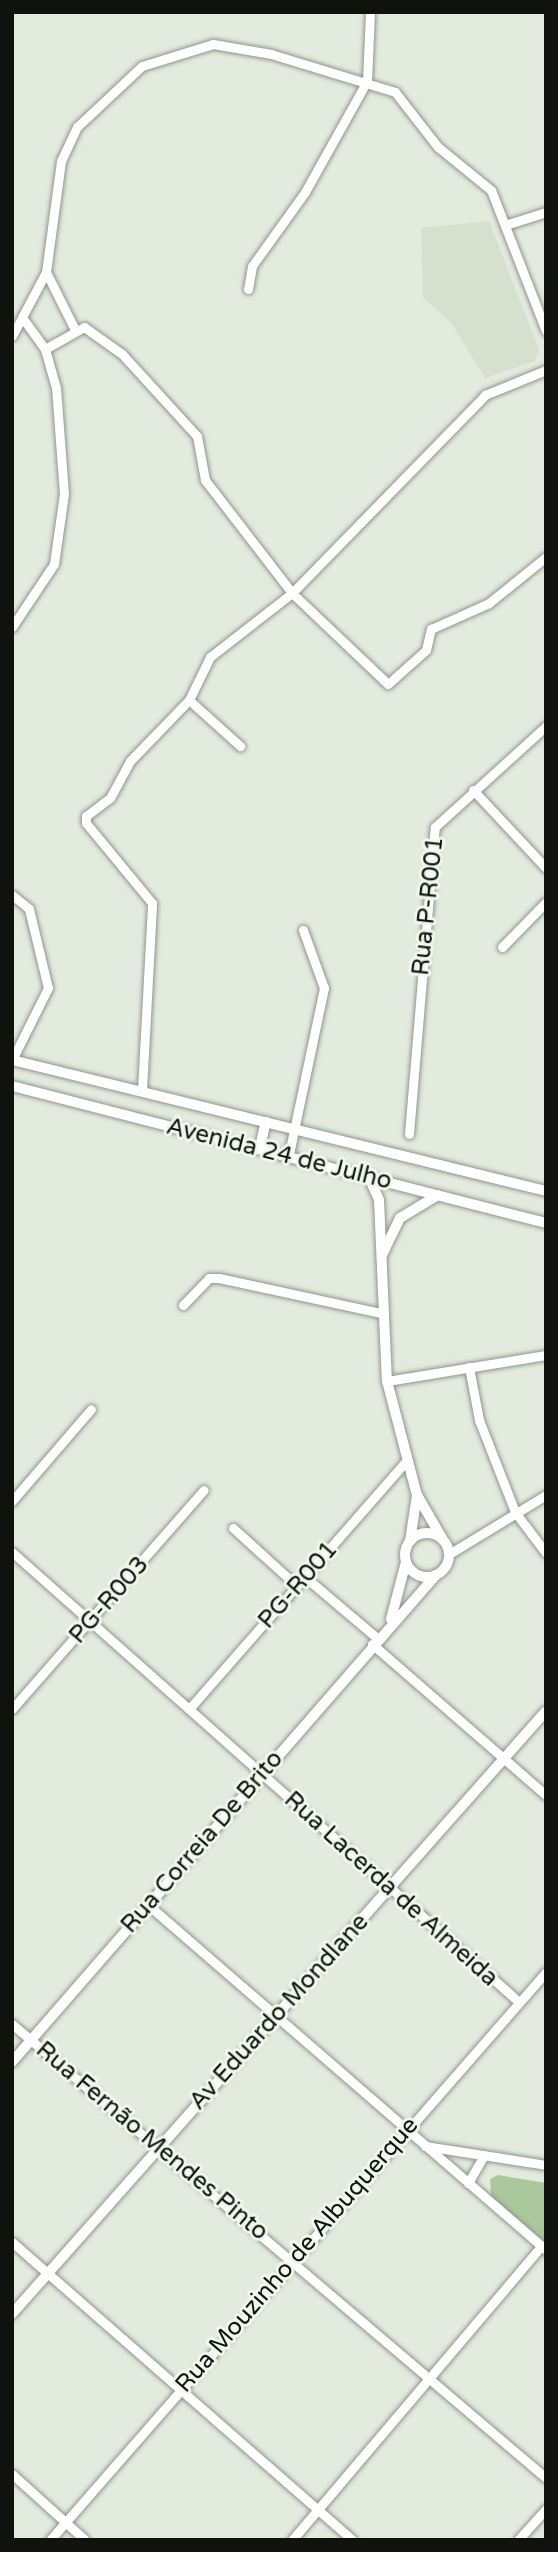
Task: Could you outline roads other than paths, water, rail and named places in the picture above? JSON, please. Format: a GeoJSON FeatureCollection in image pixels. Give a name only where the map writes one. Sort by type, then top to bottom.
{"type":"FeatureCollection","features":[{"type":"Feature","properties":{"kind":"street"},"geometry":{"type":"LineString","coordinates":[[247,289],[252,266],[305,192],[367,81],[370,12]]}},
{"type":"Feature","properties":{"kind":"street"},"geometry":{"type":"LineString","coordinates":[[12,336],[46,272],[66,144],[95,106],[142,66],[213,44],[367,81],[395,92],[438,147],[491,190],[546,331]]}},
{"type":"Feature","properties":{"kind":"street"},"geometry":{"type":"LineString","coordinates":[[505,225],[546,212]]}},
{"type":"Feature","properties":{"kind":"street"},"geometry":{"type":"LineString","coordinates":[[46,272],[74,328]]}},
{"type":"Feature","properties":{"kind":"street"},"geometry":{"type":"LineString","coordinates":[[12,626],[54,564],[62,518],[64,431],[44,349],[22,317]]}},
{"type":"Feature","properties":{"kind":"street"},"geometry":{"type":"LineString","coordinates":[[44,349],[74,328],[92,328],[175,407],[197,436],[205,480],[292,593],[388,684],[426,650],[428,631],[489,603],[546,557]]}},
{"type":"Feature","properties":{"kind":"street"},"geometry":{"type":"LineString","coordinates":[[142,1090],[152,903],[86,823],[86,816],[110,798],[130,761],[189,700],[210,657],[292,593],[485,395],[546,370]]}},
{"type":"Feature","properties":{"kind":"street"},"geometry":{"type":"LineString","coordinates":[[189,700],[240,746]]}},
{"type":"Feature","properties":{"kind":"street","name":"Rua P-R001"},"geometry":{"type":"LineString","coordinates":[[409,1134],[435,827],[472,790],[546,726]]}},
{"type":"Feature","properties":{"kind":"street"},"geometry":{"type":"LineString","coordinates":[[472,790],[546,868]]}},
{"type":"Feature","properties":{"kind":"street"},"geometry":{"type":"LineString","coordinates":[[12,895],[29,909],[48,988],[12,1060]]}},
{"type":"Feature","properties":{"kind":"street"},"geometry":{"type":"LineString","coordinates":[[502,947],[546,902]]}},
{"type":"Feature","properties":{"kind":"street"},"geometry":{"type":"LineString","coordinates":[[289,1154],[324,988],[303,930]]}},
{"type":"Feature","properties":{"kind":"street","name":"Avenida 24 de Julho"},"geometry":{"type":"LineString","coordinates":[[12,1060],[546,1191]]}},
{"type":"Feature","properties":{"kind":"street","name":"Avenida 24 de Julho"},"geometry":{"type":"LineString","coordinates":[[12,1086],[289,1154],[546,1223]]}},
{"type":"Feature","properties":{"kind":"street"},"geometry":{"type":"LineString","coordinates":[[260,1147],[266,1122]]}},
{"type":"Feature","properties":{"kind":"street"},"geometry":{"type":"LineString","coordinates":[[368,1175],[379,1200],[381,1313],[387,1381],[417,1495],[449,1554]]}},
{"type":"Feature","properties":{"kind":"street"},"geometry":{"type":"LineString","coordinates":[[381,1258],[400,1218],[439,1195]]}},
{"type":"Feature","properties":{"kind":"street"},"geometry":{"type":"LineString","coordinates":[[183,1305],[209,1278],[381,1313]]}},
{"type":"Feature","properties":{"kind":"street"},"geometry":{"type":"LineString","coordinates":[[387,1381],[546,1355]]}},
{"type":"Feature","properties":{"kind":"street"},"geometry":{"type":"LineString","coordinates":[[469,1367],[479,1420],[515,1512],[546,1553]]}},
{"type":"Feature","properties":{"kind":"street"},"geometry":{"type":"LineString","coordinates":[[12,1501],[91,1409]]}},
{"type":"Feature","properties":{"kind":"street","name":"PG-R001"},"geometry":{"type":"LineString","coordinates":[[189,1709],[407,1460]]}},
{"type":"Feature","properties":{"kind":"street","name":"PG-R003"},"geometry":{"type":"LineString","coordinates":[[12,1709],[90,1624],[204,1490]]}},
{"type":"Feature","properties":{"kind":"street"},"geometry":{"type":"LineString","coordinates":[[391,1621],[407,1562],[417,1495]]}},
{"type":"Feature","properties":{"kind":"street"},"geometry":{"type":"LineString","coordinates":[[407,1562],[422,1576],[436,1575],[449,1554],[546,1495]]}},
{"type":"Feature","properties":{"kind":"street"},"geometry":{"type":"LineString","coordinates":[[233,1528],[297,1586]]}},
{"type":"Feature","properties":{"kind":"street"},"geometry":{"type":"LineString","coordinates":[[410,1541],[422,1533],[442,1538]]}},
{"type":"Feature","properties":{"kind":"street","name":"Rua Lacerda de Almeida"},"geometry":{"type":"LineString","coordinates":[[12,1552],[90,1624],[392,1886],[519,2002]]}},
{"type":"Feature","properties":{"kind":"street","name":"Rua Correia De Brito"},"geometry":{"type":"LineString","coordinates":[[12,2062],[391,1621],[436,1575]]}},
{"type":"Feature","properties":{"kind":"street"},"geometry":{"type":"LineString","coordinates":[[305,1577],[546,1795]]}},
{"type":"Feature","properties":{"kind":"street","name":"Av Eduardo Mondlane"},"geometry":{"type":"LineString","coordinates":[[12,2314],[546,1711]]}},
{"type":"Feature","properties":{"kind":"street"},"geometry":{"type":"LineString","coordinates":[[147,1904],[543,2248],[292,2540]]}},
{"type":"Feature","properties":{"kind":"street","name":"Rua Mouzinho de Albuquerque"},"geometry":{"type":"LineString","coordinates":[[50,2540],[405,2130],[546,1972]]}},
{"type":"Feature","properties":{"kind":"street"},"geometry":{"type":"LineString","coordinates":[[533,1987],[546,1989]]}},
{"type":"Feature","properties":{"kind":"street","name":"Rua Fernão Mendes Pinto"},"geometry":{"type":"LineString","coordinates":[[12,2024],[156,2150],[295,2258],[546,2478]]}},
{"type":"Feature","properties":{"kind":"street"},"geometry":{"type":"LineString","coordinates":[[423,2145],[546,2165]]}},
{"type":"Feature","properties":{"kind":"street"},"geometry":{"type":"LineString","coordinates":[[468,2182],[484,2155]]}},
{"type":"Feature","properties":{"kind":"street"},"geometry":{"type":"LineString","coordinates":[[12,2242],[352,2540]]}},
{"type":"Feature","properties":{"kind":"street"},"geometry":{"type":"LineString","coordinates":[[12,2474],[85,2540]]}},
{"type":"Feature","properties":{"kind":"street"},"geometry":{"type":"LineString","coordinates":[[519,2540],[546,2510]]}}]}
